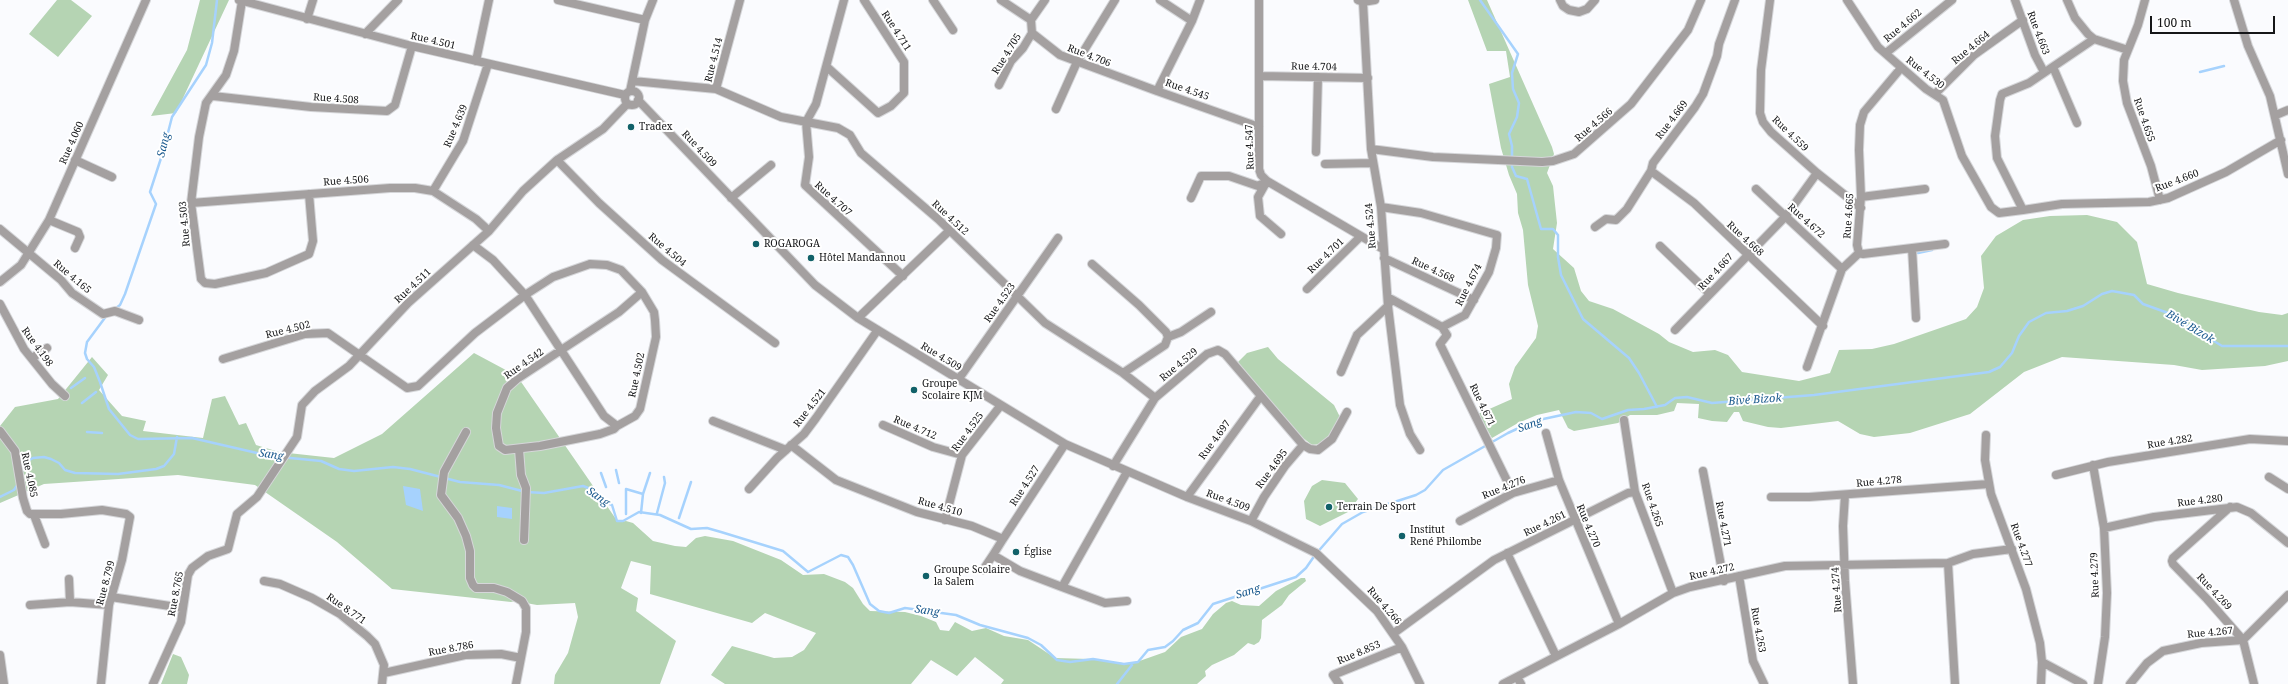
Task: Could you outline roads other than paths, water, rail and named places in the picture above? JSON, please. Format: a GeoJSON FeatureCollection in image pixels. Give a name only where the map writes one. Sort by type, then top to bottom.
{"type":"FeatureCollection","features":[{"type":"Feature","properties":{"kind":"street","name":"Rue 4.060"},"geometry":{"type":"LineString","coordinates":[[0,282],[14,273],[30,253],[49,220],[146,0]]}},
{"type":"Feature","properties":{"kind":"street","name":"Rue 4.501"},"geometry":{"type":"LineString","coordinates":[[240,0],[412,46],[488,64],[627,93]]}},
{"type":"Feature","properties":{"kind":"street","name":"Rue 4.503"},"geometry":{"type":"LineString","coordinates":[[240,0],[234,51],[226,75],[213,96],[206,103],[191,203],[201,279],[205,283],[215,284],[266,273],[309,254],[313,241],[309,194]]}},
{"type":"Feature","properties":{"kind":"street"},"geometry":{"type":"LineString","coordinates":[[307,19],[313,0]]}},
{"type":"Feature","properties":{"kind":"street"},"geometry":{"type":"LineString","coordinates":[[365,34],[398,0]]}},
{"type":"Feature","properties":{"kind":"street"},"geometry":{"type":"LineString","coordinates":[[476,61],[489,0]]}},
{"type":"Feature","properties":{"kind":"street"},"geometry":{"type":"LineString","coordinates":[[558,0],[646,20]]}},
{"type":"Feature","properties":{"kind":"street"},"geometry":{"type":"LineString","coordinates":[[638,100],[634,105],[628,104],[627,93],[633,81],[646,20],[653,0]]}},
{"type":"Feature","properties":{"kind":"street","name":"Rue 4.514"},"geometry":{"type":"LineString","coordinates":[[633,81],[716,89],[740,0]]}},
{"type":"Feature","properties":{"kind":"street"},"geometry":{"type":"LineString","coordinates":[[806,122],[816,104],[844,0]]}},
{"type":"Feature","properties":{"kind":"street","name":"Rue 4.711"},"geometry":{"type":"LineString","coordinates":[[827,67],[878,113],[891,106],[904,93],[904,62],[864,0]]}},
{"type":"Feature","properties":{"kind":"street"},"geometry":{"type":"LineString","coordinates":[[933,0],[954,30]]}},
{"type":"Feature","properties":{"kind":"street"},"geometry":{"type":"LineString","coordinates":[[1001,0],[1031,20]]}},
{"type":"Feature","properties":{"kind":"street"},"geometry":{"type":"LineString","coordinates":[[1032,33],[1031,20],[1045,0]]}},
{"type":"Feature","properties":{"kind":"street"},"geometry":{"type":"LineString","coordinates":[[1056,109],[1077,62],[1115,0]]}},
{"type":"Feature","properties":{"kind":"street"},"geometry":{"type":"LineString","coordinates":[[1160,0],[1192,21]]}},
{"type":"Feature","properties":{"kind":"street","name":"Rue 4.545"},"geometry":{"type":"LineString","coordinates":[[1200,0],[1192,21],[1157,91],[1259,127]]}},
{"type":"Feature","properties":{"kind":"street","name":"Rue 4.547"},"geometry":{"type":"LineString","coordinates":[[1259,0],[1259,169],[1267,180],[1360,237],[1383,249]]}},
{"type":"Feature","properties":{"kind":"street"},"geometry":{"type":"LineString","coordinates":[[1361,1],[1375,0]]}},
{"type":"Feature","properties":{"kind":"street"},"geometry":{"type":"LineString","coordinates":[[1560,0],[1563,6],[1569,10],[1579,12],[1587,9],[1596,0]]}},
{"type":"Feature","properties":{"kind":"street","name":"Rue 4.566"},"geometry":{"type":"LineString","coordinates":[[1371,150],[1432,157],[1542,162],[1553,161],[1574,154],[1631,104],[1688,30],[1701,0]]}},
{"type":"Feature","properties":{"kind":"street","name":"Rue 4.669"},"geometry":{"type":"LineString","coordinates":[[1595,227],[1606,219],[1616,220],[1636,197],[1651,171],[1652,163],[1685,121],[1703,94],[1735,0]]}},
{"type":"Feature","properties":{"kind":"street","name":"Rue 4.559"},"geometry":{"type":"LineString","coordinates":[[1770,0],[1761,70],[1760,113],[1763,122],[1771,132],[1817,173],[1860,208]]}},
{"type":"Feature","properties":{"kind":"street","name":"Rue 4.530"},"geometry":{"type":"LineString","coordinates":[[1847,0],[1872,41],[1901,68],[1935,94],[1946,105],[1966,165],[1991,207],[1999,213]]}},
{"type":"Feature","properties":{"kind":"street","name":"Rue 4.662"},"geometry":{"type":"LineString","coordinates":[[1886,53],[1952,0]]}},
{"type":"Feature","properties":{"kind":"street","name":"Rue 4.663"},"geometry":{"type":"LineString","coordinates":[[2015,0],[2035,55],[2044,72]]}},
{"type":"Feature","properties":{"kind":"street"},"geometry":{"type":"LineString","coordinates":[[2066,0],[2083,29],[2094,38],[2128,50]]}},
{"type":"Feature","properties":{"kind":"street","name":"Rue 4.655"},"geometry":{"type":"LineString","coordinates":[[2145,0],[2138,25],[2128,50],[2123,70],[2126,103],[2151,166],[2160,200]]}},
{"type":"Feature","properties":{"kind":"street"},"geometry":{"type":"LineString","coordinates":[[2234,0],[2248,46],[2264,80],[2276,115],[2288,174]]}},
{"type":"Feature","properties":{"kind":"street","name":"Rue 4.524"},"geometry":{"type":"LineString","coordinates":[[1361,1],[1368,78],[1371,150],[1381,207],[1388,306],[1401,410],[1410,434],[1420,450]]}},
{"type":"Feature","properties":{"kind":"street","name":"Rue 4.664"},"geometry":{"type":"LineString","coordinates":[[1935,94],[1974,55],[2023,20]]}},
{"type":"Feature","properties":{"kind":"street","name":"Rue 4.706"},"geometry":{"type":"LineString","coordinates":[[1032,33],[1060,56],[1157,91]]}},
{"type":"Feature","properties":{"kind":"street","name":"Rue 4.705"},"geometry":{"type":"LineString","coordinates":[[999,86],[1011,61],[1023,48],[1032,33]]}},
{"type":"Feature","properties":{"kind":"street"},"geometry":{"type":"LineString","coordinates":[[2023,210],[1996,158],[1995,136],[2002,94],[2021,87],[2053,67],[2094,38]]}},
{"type":"Feature","properties":{"kind":"street","name":"Rue 4.508"},"geometry":{"type":"LineString","coordinates":[[213,96],[311,107],[387,111],[396,105],[412,46]]}},
{"type":"Feature","properties":{"kind":"street","name":"Rue 4.639"},"geometry":{"type":"LineString","coordinates":[[433,191],[462,141],[488,64]]}},
{"type":"Feature","properties":{"kind":"street"},"geometry":{"type":"LineString","coordinates":[[2053,67],[2077,123]]}},
{"type":"Feature","properties":{"kind":"street","name":"Rue 4.665"},"geometry":{"type":"LineString","coordinates":[[1807,367],[1823,326],[1842,269],[1859,253],[1856,245],[1861,197],[1859,150],[1860,125],[1864,112],[1901,68]]}},
{"type":"Feature","properties":{"kind":"street","name":"Rue 4.704"},"geometry":{"type":"LineString","coordinates":[[1259,76],[1368,78]]}},
{"type":"Feature","properties":{"kind":"street"},"geometry":{"type":"LineString","coordinates":[[1316,152],[1318,77]]}},
{"type":"Feature","properties":{"kind":"street","name":"Rue 4.512"},"geometry":{"type":"LineString","coordinates":[[716,89],[781,117],[838,128],[850,134],[861,153],[949,231],[1018,295],[1045,323],[1124,373],[1155,398]]}},
{"type":"Feature","properties":{"kind":"street","name":"Rue 4.509"},"geometry":{"type":"LineString","coordinates":[[627,93],[636,92],[638,100],[730,198],[815,285],[877,331],[1064,444],[1187,497],[1251,521],[1316,553]]}},
{"type":"Feature","properties":{"kind":"street","name":"Rue 4.511"},"geometry":{"type":"LineString","coordinates":[[245,505],[257,497],[297,437],[302,405],[315,391],[338,376],[360,356],[408,303],[489,231],[523,191],[557,160],[603,129],[628,104]]}},
{"type":"Feature","properties":{"kind":"street"},"geometry":{"type":"LineString","coordinates":[[2276,115],[2288,110]]}},
{"type":"Feature","properties":{"kind":"street","name":"Rue 4.707"},"geometry":{"type":"LineString","coordinates":[[806,122],[809,158],[804,181],[806,188],[902,276]]}},
{"type":"Feature","properties":{"kind":"street","name":"Rue 4.660"},"geometry":{"type":"LineString","coordinates":[[1999,213],[2062,204],[2160,200],[2226,172],[2281,140]]}},
{"type":"Feature","properties":{"kind":"street"},"geometry":{"type":"LineString","coordinates":[[75,160],[112,177]]}},
{"type":"Feature","properties":{"kind":"street","name":"Rue 4.504"},"geometry":{"type":"LineString","coordinates":[[557,160],[599,203],[662,260],[775,343]]}},
{"type":"Feature","properties":{"kind":"street"},"geometry":{"type":"LineString","coordinates":[[1325,164],[1373,163]]}},
{"type":"Feature","properties":{"kind":"street"},"geometry":{"type":"LineString","coordinates":[[730,198],[771,165]]}},
{"type":"Feature","properties":{"kind":"street","name":"Rue 4.668"},"geometry":{"type":"LineString","coordinates":[[1651,171],[1694,204],[1746,255],[1823,326]]}},
{"type":"Feature","properties":{"kind":"street","name":"Rue 4.667"},"geometry":{"type":"LineString","coordinates":[[1676,330],[1746,255],[1786,216],[1817,173]]}},
{"type":"Feature","properties":{"kind":"street"},"geometry":{"type":"LineString","coordinates":[[1191,198],[1201,176],[1229,176],[1258,186],[1267,180]]}},
{"type":"Feature","properties":{"kind":"street"},"geometry":{"type":"LineString","coordinates":[[1267,180],[1258,197],[1260,216],[1281,234]]}},
{"type":"Feature","properties":{"kind":"street","name":"Rue 4.506"},"geometry":{"type":"LineString","coordinates":[[191,203],[390,188],[415,188],[433,191],[476,218],[489,231]]}},
{"type":"Feature","properties":{"kind":"street","name":"Rue 4.672"},"geometry":{"type":"LineString","coordinates":[[1756,189],[1842,269]]}},
{"type":"Feature","properties":{"kind":"street"},"geometry":{"type":"LineString","coordinates":[[1861,197],[1925,189]]}},
{"type":"Feature","properties":{"kind":"street","name":"Rue 4.674"},"geometry":{"type":"LineString","coordinates":[[1381,207],[1421,213],[1497,235],[1489,272],[1474,300],[1465,315],[1442,327]]}},
{"type":"Feature","properties":{"kind":"street"},"geometry":{"type":"LineString","coordinates":[[49,220],[78,232],[80,237],[74,248]]}},
{"type":"Feature","properties":{"kind":"street","name":"Rue 4.165"},"geometry":{"type":"LineString","coordinates":[[0,229],[30,253],[37,262],[61,280],[72,292],[103,314],[115,311],[139,320]]}},
{"type":"Feature","properties":{"kind":"street"},"geometry":{"type":"LineString","coordinates":[[858,318],[949,231]]}},
{"type":"Feature","properties":{"kind":"street","name":"Rue 4.701"},"geometry":{"type":"LineString","coordinates":[[1307,289],[1360,237]]}},
{"type":"Feature","properties":{"kind":"street","name":"Rue 4.523"},"geometry":{"type":"LineString","coordinates":[[958,380],[1058,238]]}},
{"type":"Feature","properties":{"kind":"street"},"geometry":{"type":"LineString","coordinates":[[1859,253],[1863,254],[1945,244]]}},
{"type":"Feature","properties":{"kind":"street"},"geometry":{"type":"LineString","coordinates":[[473,245],[493,260],[525,295],[604,416],[617,426]]}},
{"type":"Feature","properties":{"kind":"street"},"geometry":{"type":"LineString","coordinates":[[1660,246],[1710,294]]}},
{"type":"Feature","properties":{"kind":"street"},"geometry":{"type":"LineString","coordinates":[[1912,248],[1916,318]]}},
{"type":"Feature","properties":{"kind":"street","name":"Rue 4.568"},"geometry":{"type":"LineString","coordinates":[[1384,258],[1474,300]]}},
{"type":"Feature","properties":{"kind":"street","name":"Rue 4.502"},"geometry":{"type":"LineString","coordinates":[[223,359],[305,334],[322,333],[333,336],[407,388],[413,388],[422,384],[475,333],[525,295],[553,277],[590,264],[607,265],[621,270],[642,292],[654,312],[656,337],[640,410],[635,416],[617,426]]}},
{"type":"Feature","properties":{"kind":"street"},"geometry":{"type":"LineString","coordinates":[[1092,264],[1139,305],[1166,332],[1168,337]]}},
{"type":"Feature","properties":{"kind":"street","name":"Rue 4.542"},"geometry":{"type":"LineString","coordinates":[[617,426],[614,429],[600,434],[519,449],[505,450],[499,446],[497,440],[497,413],[500,400],[507,388],[517,379],[619,312],[642,292]]}},
{"type":"Feature","properties":{"kind":"street"},"geometry":{"type":"LineString","coordinates":[[1341,372],[1357,335],[1388,306],[1391,299],[1442,327]]}},
{"type":"Feature","properties":{"kind":"street","name":"Rue 4.198"},"geometry":{"type":"LineString","coordinates":[[0,304],[15,335],[52,384],[65,396]]}},
{"type":"Feature","properties":{"kind":"street"},"geometry":{"type":"LineString","coordinates":[[1124,373],[1165,344],[1168,337],[1181,332],[1211,312]]}},
{"type":"Feature","properties":{"kind":"street","name":"Rue 4.671"},"geometry":{"type":"LineString","coordinates":[[1442,327],[1447,335],[1440,344],[1513,493]]}},
{"type":"Feature","properties":{"kind":"street","name":"Rue 4.521"},"geometry":{"type":"LineString","coordinates":[[749,489],[816,418],[877,331]]}},
{"type":"Feature","properties":{"kind":"street"},"geometry":{"type":"LineString","coordinates":[[32,358],[47,348]]}},
{"type":"Feature","properties":{"kind":"street","name":"Rue 4.529"},"geometry":{"type":"LineString","coordinates":[[1113,466],[1155,398],[1207,354],[1218,350],[1225,354],[1260,397],[1303,445]]}},
{"type":"Feature","properties":{"kind":"street","name":"Rue 4.697"},"geometry":{"type":"LineString","coordinates":[[1187,497],[1260,397]]}},
{"type":"Feature","properties":{"kind":"street","name":"Rue 4.525"},"geometry":{"type":"LineString","coordinates":[[945,520],[962,455],[1001,405]]}},
{"type":"Feature","properties":{"kind":"street"},"geometry":{"type":"LineString","coordinates":[[1303,445],[1310,449],[1318,450],[1332,439],[1347,412]]}},
{"type":"Feature","properties":{"kind":"street","name":"Rue 4.265"},"geometry":{"type":"LineString","coordinates":[[1624,420],[1634,492],[1673,593]]}},
{"type":"Feature","properties":{"kind":"street","name":"Rue 4.510"},"geometry":{"type":"LineString","coordinates":[[713,421],[788,448],[836,480],[917,512],[972,526],[1003,539]]}},
{"type":"Feature","properties":{"kind":"street","name":"Rue 4.712"},"geometry":{"type":"LineString","coordinates":[[883,425],[926,444],[962,455]]}},
{"type":"Feature","properties":{"kind":"street","name":"Rue 4.085"},"geometry":{"type":"LineString","coordinates":[[0,431],[15,451],[27,511],[34,515],[45,544]]}},
{"type":"Feature","properties":{"kind":"street"},"geometry":{"type":"LineString","coordinates":[[466,432],[444,472],[441,495],[458,518],[466,536],[470,551],[470,578],[473,585],[476,588],[494,588],[507,592],[522,601],[526,608],[526,632],[516,684]]}},
{"type":"Feature","properties":{"kind":"street","name":"Rue 4.270"},"geometry":{"type":"LineString","coordinates":[[1546,433],[1558,480],[1574,521],[1619,624]]}},
{"type":"Feature","properties":{"kind":"street","name":"Rue 4.277"},"geometry":{"type":"LineString","coordinates":[[1986,435],[1985,460],[1989,484],[2026,589],[2040,643],[2042,662]]}},
{"type":"Feature","properties":{"kind":"street","name":"Rue 4.282"},"geometry":{"type":"LineString","coordinates":[[2056,475],[2093,465],[2250,439],[2288,441]]}},
{"type":"Feature","properties":{"kind":"street","name":"Rue 4.527"},"geometry":{"type":"LineString","coordinates":[[1003,539],[1064,444]]}},
{"type":"Feature","properties":{"kind":"street","name":"Rue 4.695"},"geometry":{"type":"LineString","coordinates":[[1251,521],[1264,497],[1285,466],[1303,445]]}},
{"type":"Feature","properties":{"kind":"street"},"geometry":{"type":"LineString","coordinates":[[519,449],[521,475],[526,488],[524,540]]}},
{"type":"Feature","properties":{"kind":"street","name":"Rue 4.279"},"geometry":{"type":"LineString","coordinates":[[2093,465],[2104,528],[2107,593],[2105,636],[2098,684]]}},
{"type":"Feature","properties":{"kind":"street","name":"Rue 4.271"},"geometry":{"type":"LineString","coordinates":[[1703,471],[1724,581]]}},
{"type":"Feature","properties":{"kind":"street"},"geometry":{"type":"LineString","coordinates":[[1062,587],[1127,472]]}},
{"type":"Feature","properties":{"kind":"street"},"geometry":{"type":"LineString","coordinates":[[2269,477],[2288,489]]}},
{"type":"Feature","properties":{"kind":"street","name":"Rue 4.276"},"geometry":{"type":"LineString","coordinates":[[1460,521],[1513,493],[1558,480]]}},
{"type":"Feature","properties":{"kind":"street","name":"Rue 4.278"},"geometry":{"type":"LineString","coordinates":[[1771,497],[1845,495],[1989,484]]}},
{"type":"Feature","properties":{"kind":"street","name":"Rue 4.261"},"geometry":{"type":"LineString","coordinates":[[1394,633],[1478,571],[1507,554],[1628,493],[1634,492]]}},
{"type":"Feature","properties":{"kind":"street","name":"Rue 4.274"},"geometry":{"type":"LineString","coordinates":[[1845,495],[1843,526],[1853,684]]}},
{"type":"Feature","properties":{"kind":"street","name":"Rue 8.765"},"geometry":{"type":"LineString","coordinates":[[153,684],[175,636],[183,608],[188,575],[192,568],[208,556],[228,549],[236,514],[245,505]]}},
{"type":"Feature","properties":{"kind":"street","name":"Rue 4.280"},"geometry":{"type":"LineString","coordinates":[[2104,528],[2154,517],[2230,507],[2243,508],[2252,513],[2288,543]]}},
{"type":"Feature","properties":{"kind":"street","name":"Rue 4.269"},"geometry":{"type":"LineString","coordinates":[[2230,507],[2173,558],[2172,561],[2173,564],[2207,599],[2243,640],[2254,684]]}},
{"type":"Feature","properties":{"kind":"street","name":"Rue 8.799"},"geometry":{"type":"LineString","coordinates":[[34,515],[102,510],[126,514],[130,520],[122,560],[109,605],[101,684]]}},
{"type":"Feature","properties":{"kind":"street"},"geometry":{"type":"LineString","coordinates":[[983,570],[1003,539]]}},
{"type":"Feature","properties":{"kind":"street","name":"Rue 4.272"},"geometry":{"type":"LineString","coordinates":[[1503,684],[1519,680],[1556,656],[1619,624],[1673,593],[1690,587],[1724,581],[1739,576],[1785,566],[1948,563],[1973,554],[2012,549]]}},
{"type":"Feature","properties":{"kind":"street","name":"Rue 4.266"},"geometry":{"type":"LineString","coordinates":[[1316,553],[1377,611],[1394,633],[1420,684]]}},
{"type":"Feature","properties":{"kind":"street"},"geometry":{"type":"LineString","coordinates":[[1507,554],[1556,656]]}},
{"type":"Feature","properties":{"kind":"street"},"geometry":{"type":"LineString","coordinates":[[993,555],[1020,571],[1105,603],[1127,602]]}},
{"type":"Feature","properties":{"kind":"street"},"geometry":{"type":"LineString","coordinates":[[1948,563],[1955,684]]}},
{"type":"Feature","properties":{"kind":"street","name":"Rue 4.263"},"geometry":{"type":"LineString","coordinates":[[1739,576],[1753,661],[1764,684]]}},
{"type":"Feature","properties":{"kind":"street"},"geometry":{"type":"LineString","coordinates":[[69,579],[70,602]]}},
{"type":"Feature","properties":{"kind":"street","name":"Rue 8.771"},"geometry":{"type":"LineString","coordinates":[[264,581],[280,584],[299,592],[340,614],[375,644],[384,665],[384,673]]}},
{"type":"Feature","properties":{"kind":"street","name":"Rue 4.267"},"geometry":{"type":"LineString","coordinates":[[2130,684],[2147,663],[2163,650],[2200,643],[2243,640],[2288,595]]}},
{"type":"Feature","properties":{"kind":"street"},"geometry":{"type":"LineString","coordinates":[[111,597],[183,608]]}},
{"type":"Feature","properties":{"kind":"street"},"geometry":{"type":"LineString","coordinates":[[30,605],[70,602],[109,605]]}},
{"type":"Feature","properties":{"kind":"street","name":"Rue 8.853"},"geometry":{"type":"LineString","coordinates":[[1339,684],[1333,675],[1402,647]]}},
{"type":"Feature","properties":{"kind":"street","name":"Rue 8.786"},"geometry":{"type":"LineString","coordinates":[[384,673],[465,655],[501,654],[521,658]]}},
{"type":"Feature","properties":{"kind":"street"},"geometry":{"type":"LineString","coordinates":[[0,655],[4,684]]}},
{"type":"Feature","properties":{"kind":"street"},"geometry":{"type":"LineString","coordinates":[[2041,684],[2042,662],[2083,684]]}},
{"type":"Feature","properties":{"kind":"street"},"geometry":{"type":"LineString","coordinates":[[379,683],[384,673]]}},
{"type":"Feature","properties":{"kind":"water"},"geometry":{"type":"Polygon","coordinates":[[[403,486],[420,489],[423,511],[406,505],[403,486]]]}},
{"type":"Feature","properties":{"kind":"water"},"geometry":{"type":"Polygon","coordinates":[[[497,506],[512,508],[512,519],[497,517],[497,506]]]}},
{"type":"Feature","properties":{"kind":"waterway","name":"Sang"},"geometry":{"type":"LineString","coordinates":[[116,308],[120,305],[125,294],[156,204],[150,192],[163,152],[172,117],[206,65],[212,43],[217,0]]}},
{"type":"Feature","properties":{"kind":"waterway","name":"Bivé Bizok"},"geometry":{"type":"LineString","coordinates":[[1480,0],[1518,54],[1512,73],[1513,89],[1519,103],[1517,117],[1509,134],[1512,146],[1512,167],[1516,176],[1527,179],[1541,229],[1553,229],[1558,235],[1558,257],[1561,275],[1583,319],[1629,358],[1639,373],[1657,407]]}},
{"type":"Feature","properties":{"kind":"waterway"},"geometry":{"type":"LineString","coordinates":[[2200,72],[2224,66]]}},
{"type":"Feature","properties":{"kind":"waterway"},"geometry":{"type":"LineString","coordinates":[[1918,253],[1932,250]]}},
{"type":"Feature","properties":{"kind":"waterway","name":"Sang"},"geometry":{"type":"LineString","coordinates":[[107,315],[87,342],[85,353],[87,359],[94,367],[109,409],[130,435],[138,439],[192,438],[270,456],[321,461],[339,469],[354,471],[393,467],[410,469],[460,482],[499,485],[526,492],[544,493],[583,486],[591,489],[598,499],[612,505],[617,521],[623,521],[639,512],[660,515],[691,529],[707,528],[783,551],[808,572],[841,555],[848,557],[870,604],[879,611],[889,613],[905,608],[956,615],[980,625],[1028,638],[1041,645],[1057,660],[1070,662],[1093,659],[1124,664],[1138,662],[1148,650],[1165,647],[1183,630],[1198,623],[1213,604],[1296,577],[1306,568],[1315,555],[1342,524],[1363,512],[1416,495],[1425,490],[1443,470],[1508,433],[1534,421],[1576,412],[1591,413],[1602,419],[1628,410],[1665,405],[1675,398],[1687,397],[1712,403],[1814,395],[1989,372],[2000,367],[2012,353],[2019,336],[2029,322],[2046,313],[2067,311],[2083,306],[2102,294],[2112,291],[2134,295],[2143,304],[2168,313],[2222,346],[2288,346]]}},
{"type":"Feature","properties":{"kind":"waterway"},"geometry":{"type":"LineString","coordinates":[[71,388],[85,378]]}},
{"type":"Feature","properties":{"kind":"waterway"},"geometry":{"type":"LineString","coordinates":[[82,403],[96,392]]}},
{"type":"Feature","properties":{"kind":"waterway"},"geometry":{"type":"LineString","coordinates":[[87,432],[102,433]]}},
{"type":"Feature","properties":{"kind":"waterway","name":"Sang"},"geometry":{"type":"LineString","coordinates":[[22,471],[26,462],[33,458],[44,457],[59,463],[65,470],[75,473],[118,474],[156,469],[164,466],[174,454],[177,437]]}},
{"type":"Feature","properties":{"kind":"waterway"},"geometry":{"type":"LineString","coordinates":[[616,470],[619,483]]}},
{"type":"Feature","properties":{"kind":"waterway"},"geometry":{"type":"LineString","coordinates":[[601,473],[606,487]]}},
{"type":"Feature","properties":{"kind":"waterway"},"geometry":{"type":"LineString","coordinates":[[641,513],[643,494],[650,473]]}},
{"type":"Feature","properties":{"kind":"waterway"},"geometry":{"type":"LineString","coordinates":[[657,513],[665,483],[664,477]]}},
{"type":"Feature","properties":{"kind":"waterway"},"geometry":{"type":"LineString","coordinates":[[679,518],[691,482]]}},
{"type":"Feature","properties":{"kind":"waterway","name":"Sang"},"geometry":{"type":"LineString","coordinates":[[0,497],[14,490],[18,484]]}},
{"type":"Feature","properties":{"kind":"waterway"},"geometry":{"type":"LineString","coordinates":[[626,514],[626,489],[643,494]]}},
{"type":"Feature","properties":{"kind":"waterway"},"geometry":{"type":"LineString","coordinates":[[1117,684],[1132,665]]}},
{"type":"Feature","properties":{"kind":"place","name":"Tradex"},"geometry":{"type":"Point","coordinates":[631,127]}},
{"type":"Feature","properties":{"kind":"place","name":"ROGAROGA"},"geometry":{"type":"Point","coordinates":[756,244]}},
{"type":"Feature","properties":{"kind":"place","name":"Hôtel Mandannou"},"geometry":{"type":"Point","coordinates":[811,258]}},
{"type":"Feature","properties":{"kind":"place","name":"Groupe Scolaire KJM"},"geometry":{"type":"Point","coordinates":[914,390]}},
{"type":"Feature","properties":{"kind":"place","name":"Terrain De Sport"},"geometry":{"type":"Point","coordinates":[1329,507]}},
{"type":"Feature","properties":{"kind":"place","name":"Institut René Philombe"},"geometry":{"type":"Point","coordinates":[1402,536]}},
{"type":"Feature","properties":{"kind":"place","name":"Église"},"geometry":{"type":"Point","coordinates":[1016,552]}},
{"type":"Feature","properties":{"kind":"place","name":"Groupe Scolaire la Salem"},"geometry":{"type":"Point","coordinates":[926,576]}}]}
